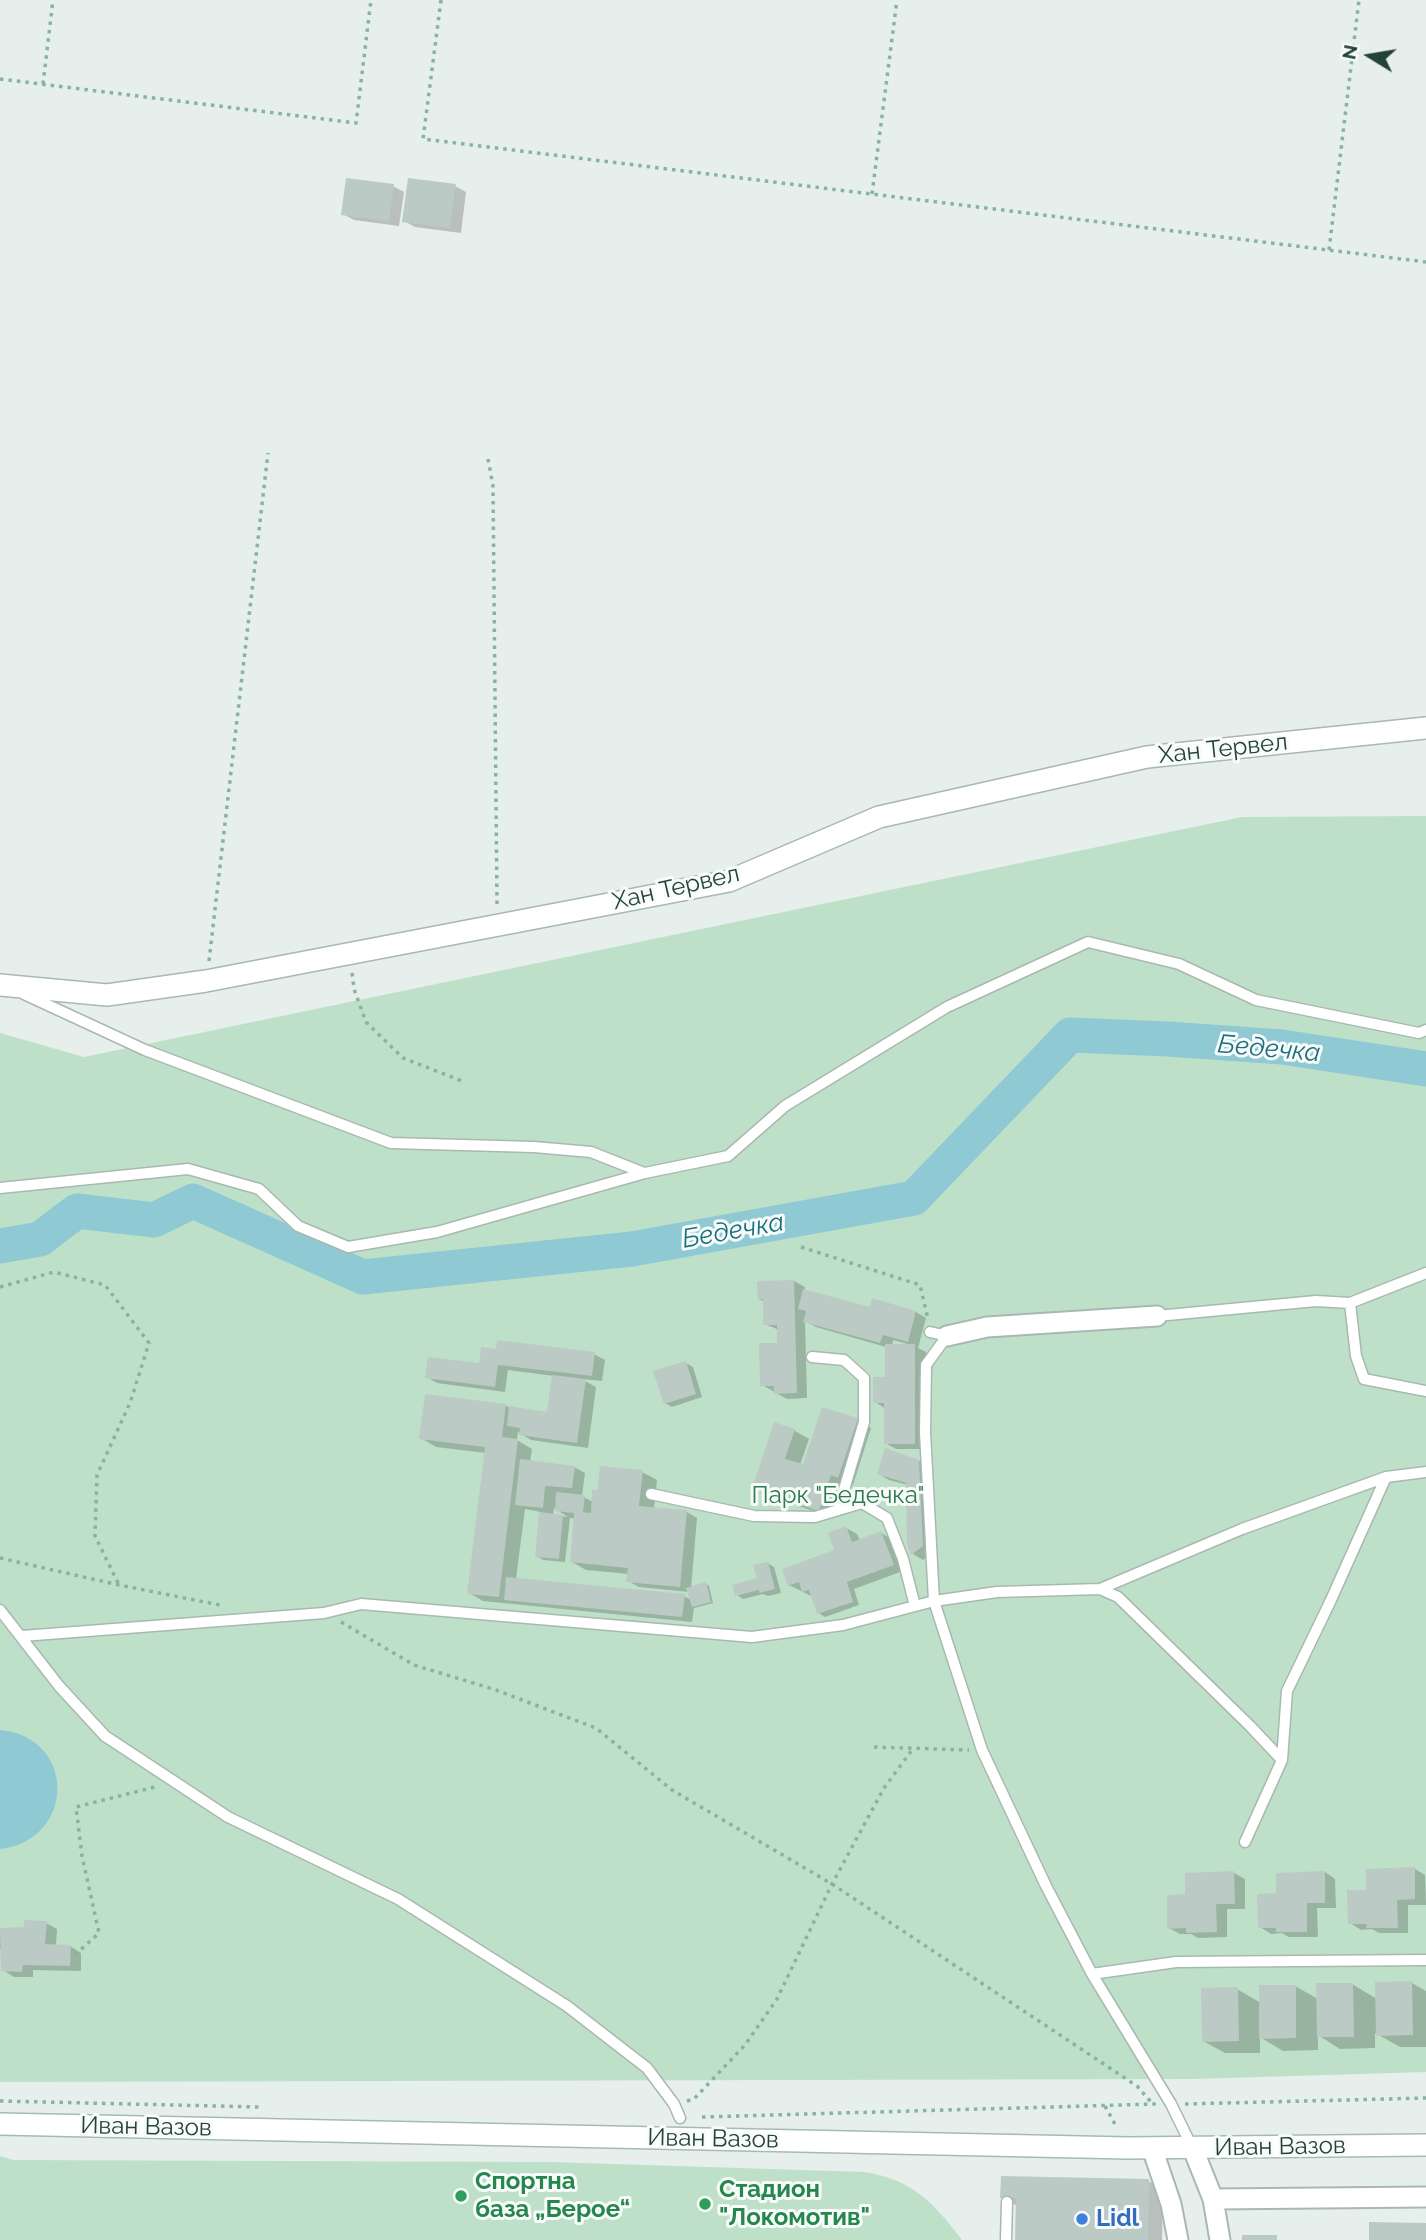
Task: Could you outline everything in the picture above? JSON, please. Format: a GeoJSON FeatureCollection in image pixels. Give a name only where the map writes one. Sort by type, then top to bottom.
{"type":"FeatureCollection","features":[{"type":"Feature","properties":{"kind":"street","name":"Хан Тервел"},"geometry":{"type":"LineString","coordinates":[[4,986],[107,995],[206,981],[729,881],[879,817],[1147,757],[1426,728]]}},
{"type":"Feature","properties":{"kind":"street"},"geometry":{"type":"LineString","coordinates":[[938,1334],[988,1327],[1157,1315]]}},
{"type":"Feature","properties":{"kind":"street","name":"Иван Вазов"},"geometry":{"type":"LineString","coordinates":[[0,2124],[1193,2149],[1426,2145]]}},
{"type":"Feature","properties":{"kind":"street"},"geometry":{"type":"LineString","coordinates":[[1152,2148],[1171,2204],[1178,2240]]}},
{"type":"Feature","properties":{"kind":"street"},"geometry":{"type":"LineString","coordinates":[[1193,2149],[1213,2199],[1220,2240]]}},
{"type":"Feature","properties":{"kind":"street","name":"Иван Вазов"},"geometry":{"type":"LineString","coordinates":[[1213,2199],[1426,2196]]}},
{"type":"Feature","properties":{"kind":"lane"},"geometry":{"type":"LineString","coordinates":[[0,1188],[188,1168],[260,1189],[298,1226],[348,1247],[438,1232],[645,1173],[728,1156],[785,1105],[947,1007],[1088,942],[1179,964],[1256,1000],[1419,1033],[1426,1030]]}},
{"type":"Feature","properties":{"kind":"lane"},"geometry":{"type":"LineString","coordinates":[[4,986],[145,1050],[391,1143],[534,1147],[591,1152],[645,1173]]}},
{"type":"Feature","properties":{"kind":"lane"},"geometry":{"type":"LineString","coordinates":[[1157,1315],[1316,1301],[1350,1303],[1426,1273]]}},
{"type":"Feature","properties":{"kind":"lane"},"geometry":{"type":"LineString","coordinates":[[1350,1303],[1356,1356],[1364,1379],[1426,1391]]}},
{"type":"Feature","properties":{"kind":"lane"},"geometry":{"type":"LineString","coordinates":[[938,1334],[926,1365],[925,1432],[934,1601],[982,1750],[1046,1886],[1092,1974],[1171,2104],[1193,2149]]}},
{"type":"Feature","properties":{"kind":"lane"},"geometry":{"type":"LineString","coordinates":[[812,1357],[844,1360],[864,1378],[864,1422],[838,1510]]}},
{"type":"Feature","properties":{"kind":"lane"},"geometry":{"type":"LineString","coordinates":[[22,1636],[324,1613],[361,1604],[752,1637],[843,1625],[934,1601],[997,1592],[1100,1589],[1242,1529],[1385,1477],[1426,1472]]}},
{"type":"Feature","properties":{"kind":"lane"},"geometry":{"type":"LineString","coordinates":[[1245,1842],[1282,1760],[1287,1691],[1331,1602],[1385,1477]]}},
{"type":"Feature","properties":{"kind":"lane"},"geometry":{"type":"LineString","coordinates":[[651,1494],[754,1516],[815,1517],[862,1503],[887,1518],[903,1559],[915,1606]]}},
{"type":"Feature","properties":{"kind":"lane"},"geometry":{"type":"LineString","coordinates":[[1100,1589],[1118,1597],[1282,1760]]}},
{"type":"Feature","properties":{"kind":"lane"},"geometry":{"type":"LineString","coordinates":[[0,1610],[59,1686],[106,1736],[228,1817],[398,1899],[567,2006],[647,2068],[674,2105],[680,2118]]}},
{"type":"Feature","properties":{"kind":"lane"},"geometry":{"type":"LineString","coordinates":[[1092,1974],[1176,1962],[1426,1960]]}},
{"type":"Feature","properties":{"kind":"lane"},"geometry":{"type":"LineString","coordinates":[[1006,2240],[1007,2202]]}},
{"type":"Feature","properties":{"kind":"path"},"geometry":{"type":"LineString","coordinates":[[43,84],[53,0]]}},
{"type":"Feature","properties":{"kind":"path"},"geometry":{"type":"LineString","coordinates":[[0,79],[356,123],[371,0]]}},
{"type":"Feature","properties":{"kind":"path"},"geometry":{"type":"LineString","coordinates":[[440,0],[424,139],[1426,262]]}},
{"type":"Feature","properties":{"kind":"path"},"geometry":{"type":"LineString","coordinates":[[872,194],[897,0]]}},
{"type":"Feature","properties":{"kind":"path"},"geometry":{"type":"LineString","coordinates":[[1329,250],[1359,0]]}},
{"type":"Feature","properties":{"kind":"path"},"geometry":{"type":"LineString","coordinates":[[206,981],[268,453]]}},
{"type":"Feature","properties":{"kind":"path"},"geometry":{"type":"LineString","coordinates":[[488,459],[493,486],[497,925]]}},
{"type":"Feature","properties":{"kind":"path"},"geometry":{"type":"LineString","coordinates":[[351,954],[354,989],[366,1022],[403,1058],[462,1081]]}},
{"type":"Feature","properties":{"kind":"path"},"geometry":{"type":"LineString","coordinates":[[801,1247],[920,1285],[938,1334]]}},
{"type":"Feature","properties":{"kind":"path"},"geometry":{"type":"LineString","coordinates":[[0,1287],[54,1272],[105,1285],[149,1343],[130,1403],[97,1475],[95,1536],[119,1586]]}},
{"type":"Feature","properties":{"kind":"path"},"geometry":{"type":"LineString","coordinates":[[0,1558],[119,1586],[222,1605]]}},
{"type":"Feature","properties":{"kind":"path"},"geometry":{"type":"LineString","coordinates":[[324,1613],[414,1665],[493,1689],[596,1728],[671,1790],[832,1884],[1137,2085],[1153,2104]]}},
{"type":"Feature","properties":{"kind":"path"},"geometry":{"type":"LineString","coordinates":[[874,1748],[982,1750]]}},
{"type":"Feature","properties":{"kind":"path"},"geometry":{"type":"LineString","coordinates":[[674,2105],[694,2099],[745,2045],[777,1999],[832,1884],[884,1788],[912,1750]]}},
{"type":"Feature","properties":{"kind":"path"},"geometry":{"type":"LineString","coordinates":[[75,1955],[99,1933],[82,1856],[76,1807],[174,1782]]}},
{"type":"Feature","properties":{"kind":"path"},"geometry":{"type":"LineString","coordinates":[[680,2118],[1426,2098]]}},
{"type":"Feature","properties":{"kind":"path"},"geometry":{"type":"LineString","coordinates":[[0,2101],[264,2108]]}},
{"type":"Feature","properties":{"kind":"green space","name":"Парк \"Бедечка\""},"geometry":{"type":"Polygon","coordinates":[[[1426,816],[1426,2072],[1194,2079],[0,2082],[0,1033],[84,1057],[1242,817],[1426,816]]]}},
{"type":"Feature","properties":{"kind":"green space","name":"Спортна база „Берое“"},"geometry":{"type":"Polygon","coordinates":[[[0,2156],[13,2160],[552,2162],[865,2172],[896,2181],[921,2195],[962,2240],[0,2240],[0,2156]]]}},
{"type":"Feature","properties":{"kind":"water"},"geometry":{"type":"Polygon","coordinates":[[[0,1730],[25,1737],[43,1750],[54,1768],[57,1789],[54,1809],[43,1828],[25,1842],[0,1849],[0,1730]]]}},
{"type":"Feature","properties":{"kind":"building"},"geometry":{"type":"Polygon","coordinates":[[[346,178],[394,184],[389,221],[341,215],[346,178]]]}},
{"type":"Feature","properties":{"kind":"building"},"geometry":{"type":"Polygon","coordinates":[[[408,178],[456,184],[450,228],[402,222],[408,178]]]}},
{"type":"Feature","properties":{"kind":"building"},"geometry":{"type":"Polygon","coordinates":[[[794,1280],[797,1393],[774,1394],[774,1386],[760,1386],[759,1343],[777,1343],[777,1325],[763,1325],[763,1299],[758,1300],[757,1281],[794,1280]]]}},
{"type":"Feature","properties":{"kind":"building"},"geometry":{"type":"Polygon","coordinates":[[[803,1289],[870,1307],[872,1298],[916,1311],[908,1342],[883,1335],[880,1343],[803,1322],[806,1311],[798,1309],[803,1289]]]}},
{"type":"Feature","properties":{"kind":"building"},"geometry":{"type":"Polygon","coordinates":[[[497,1340],[595,1352],[592,1376],[498,1365],[495,1387],[425,1378],[428,1357],[479,1363],[481,1347],[496,1349],[497,1340]]]}},
{"type":"Feature","properties":{"kind":"building"},"geometry":{"type":"Polygon","coordinates":[[[885,1344],[915,1344],[915,1444],[884,1444],[884,1403],[873,1403],[873,1377],[885,1377],[885,1344]]]}},
{"type":"Feature","properties":{"kind":"building"},"geometry":{"type":"Polygon","coordinates":[[[686,1361],[696,1394],[664,1404],[653,1371],[686,1361]]]}},
{"type":"Feature","properties":{"kind":"building"},"geometry":{"type":"Polygon","coordinates":[[[552,1375],[586,1379],[577,1443],[519,1435],[520,1428],[507,1426],[509,1406],[547,1412],[552,1375]]]}},
{"type":"Feature","properties":{"kind":"building"},"geometry":{"type":"Polygon","coordinates":[[[425,1394],[506,1404],[502,1437],[518,1439],[499,1597],[467,1594],[485,1447],[419,1439],[425,1394]]]}},
{"type":"Feature","properties":{"kind":"building"},"geometry":{"type":"Polygon","coordinates":[[[822,1407],[858,1418],[838,1478],[831,1475],[819,1511],[752,1489],[774,1422],[795,1429],[785,1459],[803,1464],[822,1407]]]}},
{"type":"Feature","properties":{"kind":"building"},"geometry":{"type":"Polygon","coordinates":[[[885,1448],[919,1460],[923,1546],[911,1555],[907,1544],[906,1483],[877,1474],[885,1448]]]}},
{"type":"Feature","properties":{"kind":"building"},"geometry":{"type":"Polygon","coordinates":[[[520,1459],[575,1466],[572,1488],[545,1486],[543,1508],[515,1505],[520,1459]]]}},
{"type":"Feature","properties":{"kind":"building"},"geometry":{"type":"Polygon","coordinates":[[[600,1466],[643,1470],[639,1506],[687,1510],[680,1587],[626,1582],[628,1568],[570,1562],[574,1513],[555,1511],[556,1492],[585,1495],[583,1512],[591,1513],[592,1490],[597,1490],[600,1466]]]}},
{"type":"Feature","properties":{"kind":"building"},"geometry":{"type":"Polygon","coordinates":[[[539,1512],[563,1515],[559,1559],[535,1557],[539,1512]]]}},
{"type":"Feature","properties":{"kind":"building"},"geometry":{"type":"Polygon","coordinates":[[[846,1526],[852,1542],[881,1531],[894,1565],[847,1582],[853,1602],[817,1614],[809,1590],[802,1592],[799,1582],[788,1586],[782,1569],[834,1550],[828,1533],[846,1526]]]}},
{"type":"Feature","properties":{"kind":"building"},"geometry":{"type":"Polygon","coordinates":[[[768,1562],[775,1589],[735,1596],[732,1585],[757,1578],[753,1565],[768,1562]]]}},
{"type":"Feature","properties":{"kind":"building"},"geometry":{"type":"Polygon","coordinates":[[[506,1577],[685,1594],[682,1617],[504,1600],[506,1577]]]}},
{"type":"Feature","properties":{"kind":"building"},"geometry":{"type":"Polygon","coordinates":[[[706,1582],[711,1602],[692,1607],[686,1588],[706,1582]]]}},
{"type":"Feature","properties":{"kind":"building"},"geometry":{"type":"Polygon","coordinates":[[[1415,1867],[1415,1899],[1397,1900],[1398,1928],[1366,1928],[1367,1924],[1348,1924],[1347,1890],[1366,1890],[1366,1869],[1415,1867]]]}},
{"type":"Feature","properties":{"kind":"building"},"geometry":{"type":"Polygon","coordinates":[[[1234,1871],[1235,1904],[1216,1904],[1217,1932],[1186,1933],[1186,1928],[1167,1929],[1167,1895],[1185,1894],[1185,1873],[1234,1871]]]}},
{"type":"Feature","properties":{"kind":"building"},"geometry":{"type":"Polygon","coordinates":[[[1325,1871],[1325,1903],[1307,1903],[1307,1932],[1276,1932],[1276,1928],[1258,1928],[1257,1894],[1276,1893],[1276,1873],[1325,1871]]]}},
{"type":"Feature","properties":{"kind":"building"},"geometry":{"type":"Polygon","coordinates":[[[24,1920],[47,1921],[45,1944],[71,1945],[70,1966],[23,1965],[22,1972],[1,1971],[0,1928],[24,1927],[24,1920]]]}},
{"type":"Feature","properties":{"kind":"building"},"geometry":{"type":"Polygon","coordinates":[[[1412,1981],[1413,2035],[1376,2036],[1375,1982],[1412,1981]]]}},
{"type":"Feature","properties":{"kind":"building"},"geometry":{"type":"Polygon","coordinates":[[[1316,1983],[1353,1983],[1354,2037],[1317,2037],[1316,1983]]]}},
{"type":"Feature","properties":{"kind":"building"},"geometry":{"type":"Polygon","coordinates":[[[1259,1985],[1296,1985],[1296,2038],[1259,2039],[1259,1985]]]}},
{"type":"Feature","properties":{"kind":"building"},"geometry":{"type":"Polygon","coordinates":[[[1238,1987],[1239,2041],[1202,2042],[1201,1988],[1238,1987]]]}},
{"type":"Feature","properties":{"kind":"building","name":"Lidl"},"geometry":{"type":"Polygon","coordinates":[[[1001,2176],[1149,2179],[1148,2240],[1015,2240],[1016,2198],[1000,2198],[1001,2176]]]}},
{"type":"Feature","properties":{"kind":"building"},"geometry":{"type":"Polygon","coordinates":[[[1369,2222],[1426,2223],[1426,2240],[1369,2240],[1369,2222]]]}},
{"type":"Feature","properties":{"kind":"building"},"geometry":{"type":"Polygon","coordinates":[[[1242,2235],[1277,2235],[1277,2240],[1242,2240],[1242,2235]]]}},
{"type":"Feature","properties":{"kind":"waterway","name":"Бедечка"},"geometry":{"type":"LineString","coordinates":[[0,1246],[40,1239],[77,1211],[154,1220],[193,1201],[363,1277],[632,1249],[914,1198],[1070,1035],[1282,1047],[1426,1069]]}},
{"type":"Feature","properties":{"kind":"place","name":"Спортна база „Берое“"},"geometry":{"type":"Point","coordinates":[461,2196]}},
{"type":"Feature","properties":{"kind":"place","name":"Стадион \"Локомотив\""},"geometry":{"type":"Point","coordinates":[705,2204]}},
{"type":"Feature","properties":{"kind":"place","name":"Lidl"},"geometry":{"type":"Point","coordinates":[1082,2219]}}]}
